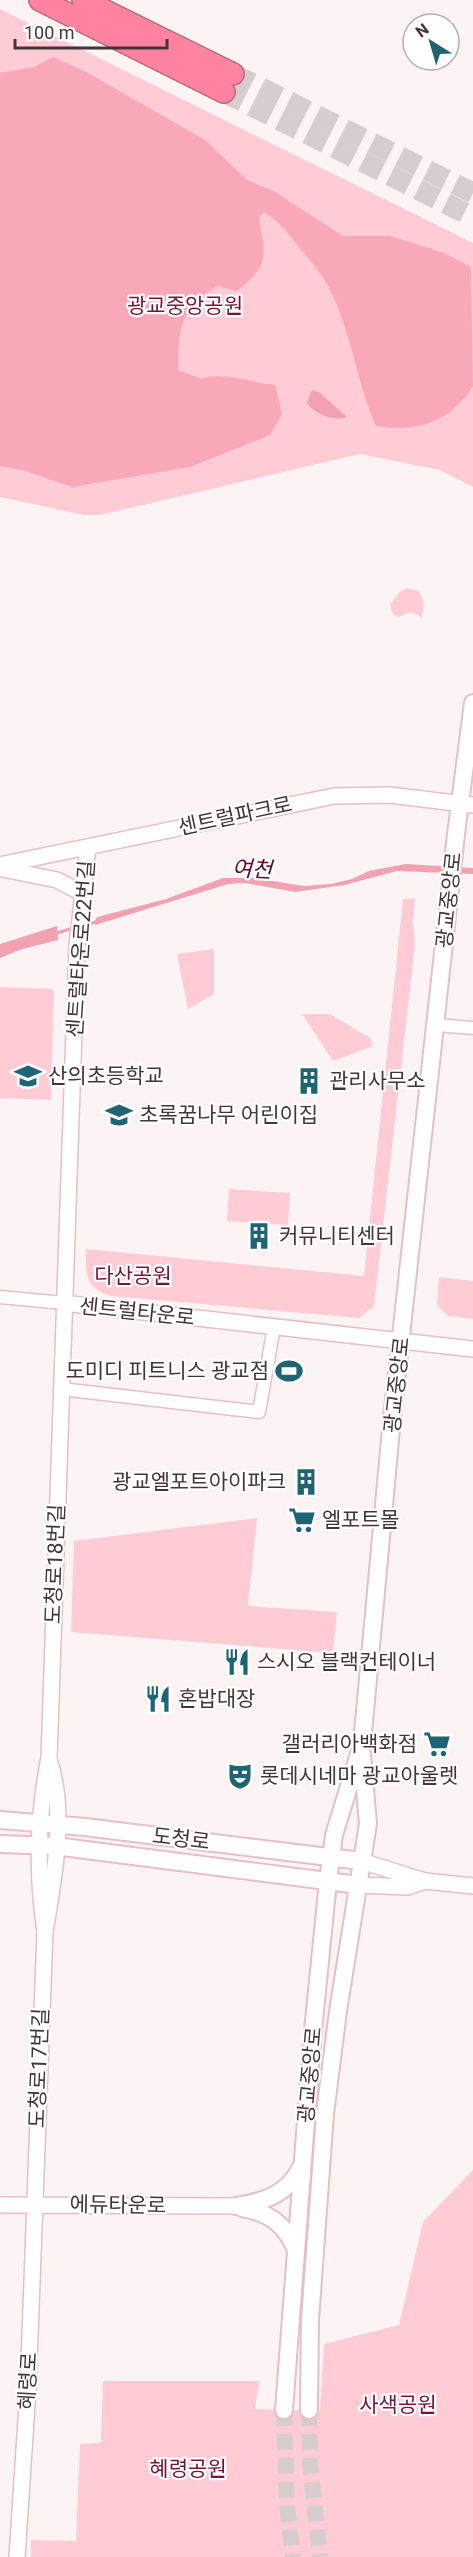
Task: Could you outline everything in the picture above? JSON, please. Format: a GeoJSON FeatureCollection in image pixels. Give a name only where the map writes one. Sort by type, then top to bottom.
{"type":"FeatureCollection","features":[{"type":"Feature","properties":{"kind":"highway"},"geometry":{"type":"LineString","coordinates":[[40,0],[229,83],[83,0]]}},
{"type":"Feature","properties":{"kind":"main road","name":"광교중앙로"},"geometry":{"type":"LineString","coordinates":[[309,2410],[310,2320],[325,2114],[368,1824],[362,1744],[456,834],[467,804],[473,703]]}},
{"type":"Feature","properties":{"kind":"main road","name":"광교중앙로"},"geometry":{"type":"LineString","coordinates":[[284,2410],[328,1881],[334,1834],[362,1744]]}},
{"type":"Feature","properties":{"kind":"main road","name":"도청로"},"geometry":{"type":"LineString","coordinates":[[0,1820],[85,1827],[362,1861]]}},
{"type":"Feature","properties":{"kind":"main road"},"geometry":{"type":"LineString","coordinates":[[0,1844],[47,1846],[358,1885]]}},
{"type":"Feature","properties":{"kind":"main road"},"geometry":{"type":"LineString","coordinates":[[236,2206],[262,2202],[279,2193],[295,2180],[303,2163]]}},
{"type":"Feature","properties":{"kind":"main road"},"geometry":{"type":"LineString","coordinates":[[236,2206],[260,2211],[274,2219],[290,2234],[297,2251]]}},
{"type":"Feature","properties":{"kind":"street","name":"센트럴파크로"},"geometry":{"type":"LineString","coordinates":[[0,867],[334,796],[389,795],[467,804]]}},
{"type":"Feature","properties":{"kind":"street","name":"센트럴타운로22번길"},"geometry":{"type":"LineString","coordinates":[[63,1303],[77,945],[88,847]]}},
{"type":"Feature","properties":{"kind":"street"},"geometry":{"type":"LineString","coordinates":[[0,867],[57,880],[84,895]]}},
{"type":"Feature","properties":{"kind":"street"},"geometry":{"type":"LineString","coordinates":[[437,1025],[473,1028]]}},
{"type":"Feature","properties":{"kind":"street","name":"센트럴타운로"},"geometry":{"type":"LineString","coordinates":[[0,1297],[473,1349]]}},
{"type":"Feature","properties":{"kind":"street","name":"도청로18번길"},"geometry":{"type":"LineString","coordinates":[[39,1824],[49,1758],[63,1303]]}},
{"type":"Feature","properties":{"kind":"street"},"geometry":{"type":"LineString","coordinates":[[61,1389],[259,1412],[274,1327]]}},
{"type":"Feature","properties":{"kind":"street","name":"도청로17번길"},"geometry":{"type":"LineString","coordinates":[[34,2205],[45,1932],[38,1884],[47,1846],[56,1826],[57,1781],[49,1758]]}},
{"type":"Feature","properties":{"kind":"street","name":"도청로17번길"},"geometry":{"type":"LineString","coordinates":[[39,1824],[47,1846]]}},
{"type":"Feature","properties":{"kind":"street"},"geometry":{"type":"LineString","coordinates":[[362,1861],[425,1881],[473,1886]]}},
{"type":"Feature","properties":{"kind":"street"},"geometry":{"type":"LineString","coordinates":[[358,1885],[408,1887],[425,1881]]}},
{"type":"Feature","properties":{"kind":"street","name":"에듀타운로"},"geometry":{"type":"LineString","coordinates":[[0,2205],[236,2206]]}},
{"type":"Feature","properties":{"kind":"street","name":"혜령로"},"geometry":{"type":"LineString","coordinates":[[17,2557],[28,2389],[34,2205]]}},
{"type":"Feature","properties":{"kind":"green space","name":"광교중앙공원"},"geometry":{"type":"Polygon","coordinates":[[[0,9],[473,243],[473,487],[440,470],[360,454],[100,515],[84,515],[0,497],[0,9]]]}},
{"type":"Feature","properties":{"kind":"green space","name":"광교중앙공원"},"geometry":{"type":"Polygon","coordinates":[[[53,57],[86,72],[205,140],[247,180],[275,192],[343,236],[390,236],[444,253],[471,267],[473,386],[464,398],[443,416],[431,422],[405,428],[376,426],[363,392],[343,322],[326,282],[287,232],[264,212],[259,217],[263,258],[256,274],[237,291],[217,286],[195,303],[188,312],[181,331],[178,370],[201,379],[219,376],[275,385],[282,414],[270,435],[190,467],[72,487],[23,470],[0,466],[0,73],[34,67],[53,57]]]}},
{"type":"Feature","properties":{"kind":"green space"},"geometry":{"type":"Polygon","coordinates":[[[407,588],[418,591],[422,597],[422,617],[411,612],[398,617],[393,614],[390,604],[401,591],[407,588]]]}},
{"type":"Feature","properties":{"kind":"green space","name":"다산공원"},"geometry":{"type":"Polygon","coordinates":[[[415,898],[413,920],[415,945],[374,1306],[359,1318],[111,1296],[96,1289],[88,1279],[86,1249],[364,1276],[403,899],[415,898]]]}},
{"type":"Feature","properties":{"kind":"green space"},"geometry":{"type":"Polygon","coordinates":[[[214,949],[214,994],[188,1009],[177,954],[214,949]]]}},
{"type":"Feature","properties":{"kind":"green space"},"geometry":{"type":"Polygon","coordinates":[[[0,987],[54,989],[51,1100],[0,1098],[0,987]]]}},
{"type":"Feature","properties":{"kind":"green space"},"geometry":{"type":"Polygon","coordinates":[[[302,1014],[330,1014],[370,1038],[373,1046],[333,1061],[302,1014]]]}},
{"type":"Feature","properties":{"kind":"green space"},"geometry":{"type":"Polygon","coordinates":[[[229,1189],[290,1193],[288,1225],[227,1221],[229,1189]]]}},
{"type":"Feature","properties":{"kind":"green space"},"geometry":{"type":"Polygon","coordinates":[[[439,1277],[473,1281],[473,1319],[448,1316],[437,1305],[439,1277]]]}},
{"type":"Feature","properties":{"kind":"green space"},"geometry":{"type":"Polygon","coordinates":[[[257,1518],[248,1606],[337,1612],[333,1653],[71,1632],[74,1541],[257,1518]]]}},
{"type":"Feature","properties":{"kind":"green space"},"geometry":{"type":"Polygon","coordinates":[[[473,2170],[473,2557],[31,2557],[31,2540],[76,2541],[80,2444],[101,2443],[103,2381],[259,2381],[255,2409],[320,2411],[324,2344],[399,2325],[423,2222],[473,2170]]]}},
{"type":"Feature","properties":{"kind":"shaded area"},"geometry":{"type":"Polygon","coordinates":[[[312,390],[319,392],[347,417],[331,418],[315,411],[307,403],[312,390]]]}},
{"type":"Feature","properties":{"kind":"shaded area"},"geometry":{"type":"Polygon","coordinates":[[[406,864],[473,868],[473,874],[397,871],[344,885],[295,892],[245,883],[228,884],[95,925],[96,918],[101,916],[166,899],[223,878],[254,878],[304,886],[331,884],[352,879],[369,871],[406,864]]]}},
{"type":"Feature","properties":{"kind":"shaded area"},"geometry":{"type":"Polygon","coordinates":[[[57,926],[58,940],[22,949],[0,958],[0,944],[57,926]]]}},
{"type":"Feature","properties":{"kind":"waterway","name":"여천"},"geometry":{"type":"LineString","coordinates":[[85,925],[99,921]]}},
{"type":"Feature","properties":{"kind":"waterway","name":"여천"},"geometry":{"type":"LineString","coordinates":[[54,934],[73,928]]}},
{"type":"Feature","properties":{"kind":"tunnel"},"geometry":{"type":"LineString","coordinates":[[233,74],[473,193]]}},
{"type":"Feature","properties":{"kind":"tunnel"},"geometry":{"type":"LineString","coordinates":[[224,92],[473,217]]}},
{"type":"Feature","properties":{"kind":"tunnel"},"geometry":{"type":"LineString","coordinates":[[284,2410],[287,2506],[293,2557]]}},
{"type":"Feature","properties":{"kind":"tunnel"},"geometry":{"type":"LineString","coordinates":[[309,2410],[310,2463],[320,2557]]}},
{"type":"Feature","properties":{"kind":"place","name":"산의초등학교"},"geometry":{"type":"Point","coordinates":[28,1076]}},
{"type":"Feature","properties":{"kind":"place","name":"관리사무소"},"geometry":{"type":"Point","coordinates":[309,1081]}},
{"type":"Feature","properties":{"kind":"place","name":"초록꿈나무 어린이집"},"geometry":{"type":"Point","coordinates":[119,1115]}},
{"type":"Feature","properties":{"kind":"place","name":"커뮤니티센터"},"geometry":{"type":"Point","coordinates":[259,1236]}},
{"type":"Feature","properties":{"kind":"place","name":"도미디 피트니스 광교점"},"geometry":{"type":"Point","coordinates":[289,1371]}},
{"type":"Feature","properties":{"kind":"place","name":"광교엘포트아이파크"},"geometry":{"type":"Point","coordinates":[306,1482]}},
{"type":"Feature","properties":{"kind":"place","name":"엘포트몰"},"geometry":{"type":"Point","coordinates":[302,1520]}},
{"type":"Feature","properties":{"kind":"place","name":"스시오 블랙컨테이너"},"geometry":{"type":"Point","coordinates":[237,1662]}},
{"type":"Feature","properties":{"kind":"place","name":"혼밥대장"},"geometry":{"type":"Point","coordinates":[158,1699]}},
{"type":"Feature","properties":{"kind":"place","name":"갤러리아백화점"},"geometry":{"type":"Point","coordinates":[437,1744]}},
{"type":"Feature","properties":{"kind":"place","name":"롯데시네마 광교아울렛"},"geometry":{"type":"Point","coordinates":[240,1776]}},
{"type":"Feature","properties":{"kind":"park label","name":"사색공원"},"geometry":{"type":"Point","coordinates":[398,2405]}},
{"type":"Feature","properties":{"kind":"park label","name":"혜령공원"},"geometry":{"type":"Point","coordinates":[188,2469]}}]}
